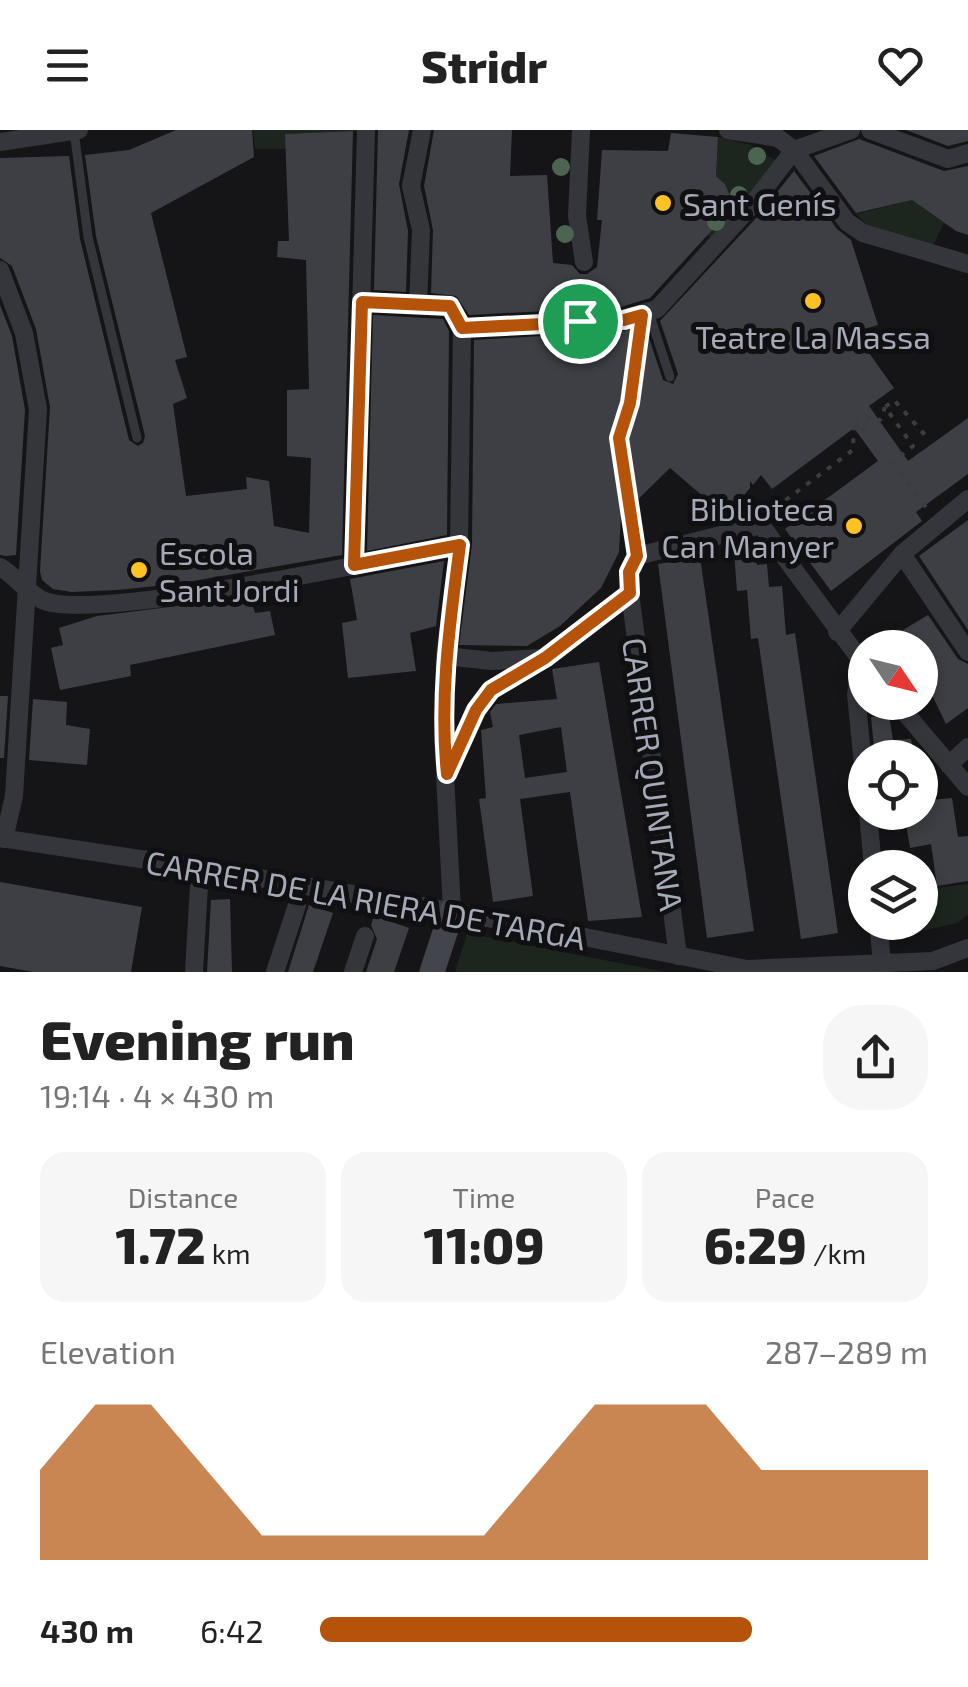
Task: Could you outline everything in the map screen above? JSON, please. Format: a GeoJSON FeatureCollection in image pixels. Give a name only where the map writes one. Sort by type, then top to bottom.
{"type":"FeatureCollection","features":[{"type":"Feature","properties":{"kind":"street"},"geometry":{"type":"LineString","coordinates":[[0,142],[77,130]]}},
{"type":"Feature","properties":{"kind":"street"},"geometry":{"type":"LineString","coordinates":[[354,565],[366,130]]}},
{"type":"Feature","properties":{"kind":"street"},"geometry":{"type":"LineString","coordinates":[[418,304],[421,230],[412,186],[422,130]]}},
{"type":"Feature","properties":{"kind":"street"},"geometry":{"type":"LineString","coordinates":[[582,130],[577,216],[584,262]]}},
{"type":"Feature","properties":{"kind":"street"},"geometry":{"type":"LineString","coordinates":[[728,130],[778,134],[847,222],[863,233],[968,264]]}},
{"type":"Feature","properties":{"kind":"street"},"geometry":{"type":"LineString","coordinates":[[462,328],[624,320],[646,314],[657,308],[698,266],[794,150],[851,130]]}},
{"type":"Feature","properties":{"kind":"street"},"geometry":{"type":"LineString","coordinates":[[870,130],[948,159],[968,153]]}},
{"type":"Feature","properties":{"kind":"street"},"geometry":{"type":"LineString","coordinates":[[0,270],[24,333],[38,410],[27,588],[2,839]]}},
{"type":"Feature","properties":{"kind":"street"},"geometry":{"type":"LineString","coordinates":[[362,302],[450,306],[462,328],[460,545],[446,656],[443,736],[452,911],[432,972]]}},
{"type":"Feature","properties":{"kind":"street"},"geometry":{"type":"LineString","coordinates":[[837,632],[902,554],[968,499]]}},
{"type":"Feature","properties":{"kind":"street"},"geometry":{"type":"LineString","coordinates":[[637,556],[760,525],[848,645]]}},
{"type":"Feature","properties":{"kind":"street"},"geometry":{"type":"LineString","coordinates":[[0,567],[43,600],[68,605],[147,600],[460,545]]}},
{"type":"Feature","properties":{"kind":"street"},"geometry":{"type":"LineString","coordinates":[[902,554],[968,652]]}},
{"type":"Feature","properties":{"kind":"street","name":"CARRER QUINTANA"},"geometry":{"type":"LineString","coordinates":[[637,556],[629,572],[630,593],[678,956]]}},
{"type":"Feature","properties":{"kind":"street"},"geometry":{"type":"LineString","coordinates":[[447,774],[476,710],[491,690],[545,658],[630,593]]}},
{"type":"Feature","properties":{"kind":"street"},"geometry":{"type":"LineString","coordinates":[[446,656],[492,661],[545,658]]}},
{"type":"Feature","properties":{"kind":"street"},"geometry":{"type":"LineString","coordinates":[[911,720],[968,788]]}},
{"type":"Feature","properties":{"kind":"street"},"geometry":{"type":"LineString","coordinates":[[948,764],[968,747]]}},
{"type":"Feature","properties":{"kind":"street","name":"CARRER DE LA RIERA DE TARGA"},"geometry":{"type":"LineString","coordinates":[[2,839],[452,911],[748,969],[883,968],[933,961],[968,948]]}},
{"type":"Feature","properties":{"kind":"street"},"geometry":{"type":"LineString","coordinates":[[194,972],[200,868]]}},
{"type":"Feature","properties":{"kind":"street"},"geometry":{"type":"LineString","coordinates":[[275,972],[298,905]]}},
{"type":"Feature","properties":{"kind":"street"},"geometry":{"type":"LineString","coordinates":[[352,972],[364,936]]}},
{"type":"Feature","properties":{"kind":"street"},"geometry":{"type":"LineString","coordinates":[[880,940],[883,968]]}},
{"type":"Feature","properties":{"kind":"lane"},"geometry":{"type":"LineString","coordinates":[[77,130],[88,237],[137,438]]}},
{"type":"Feature","properties":{"kind":"lane"},"geometry":{"type":"LineString","coordinates":[[646,314],[670,377]]}},
{"type":"Feature","properties":{"kind":"path"},"geometry":{"type":"LineString","coordinates":[[580,321],[584,262]]}},
{"type":"Feature","properties":{"kind":"path"},"geometry":{"type":"LineString","coordinates":[[637,556],[619,438],[630,403],[646,314]]}},
{"type":"Feature","properties":{"kind":"path"},"geometry":{"type":"LineString","coordinates":[[881,350],[867,334],[908,333]]}},
{"type":"Feature","properties":{"kind":"path"},"geometry":{"type":"LineString","coordinates":[[775,508],[852,450],[854,422],[861,432],[864,430],[857,420],[860,418],[868,428],[871,425],[864,416],[868,414],[874,423],[894,400],[925,435],[932,436]]}},
{"type":"Feature","properties":{"kind":"path"},"geometry":{"type":"LineString","coordinates":[[885,407],[913,446],[893,462],[937,522]]}},
{"type":"Feature","properties":{"kind":"shaded area"},"geometry":{"type":"Polygon","coordinates":[[[253,130],[358,131],[286,134],[286,149],[255,149],[253,130]]]}},
{"type":"Feature","properties":{"kind":"shaded area"},"geometry":{"type":"Polygon","coordinates":[[[718,137],[751,145],[778,162],[716,237],[706,236],[730,198],[725,184],[716,176],[718,137]]]}},
{"type":"Feature","properties":{"kind":"shaded area"},"geometry":{"type":"Polygon","coordinates":[[[912,200],[944,223],[932,248],[867,225],[856,214],[912,200]]]}},
{"type":"Feature","properties":{"kind":"shaded area"},"geometry":{"type":"Polygon","coordinates":[[[968,884],[968,914],[958,923],[938,927],[938,888],[968,884]]]}},
{"type":"Feature","properties":{"kind":"shaded area"},"geometry":{"type":"Polygon","coordinates":[[[467,933],[665,972],[455,972],[467,933]]]}},
{"type":"Feature","properties":{"kind":"building"},"geometry":{"type":"Polygon","coordinates":[[[176,130],[252,130],[254,157],[151,213],[187,357],[175,360],[187,398],[173,404],[186,496],[247,489],[246,477],[269,481],[274,526],[309,533],[311,458],[287,456],[287,390],[309,389],[306,260],[277,257],[278,241],[289,241],[285,134],[353,131],[342,555],[176,584],[72,592],[53,589],[42,580],[40,571],[50,407],[36,329],[12,266],[0,258],[0,158],[69,156],[80,239],[129,440],[138,446],[145,436],[96,236],[85,155],[129,150],[176,130]]]}},
{"type":"Feature","properties":{"kind":"building"},"geometry":{"type":"Polygon","coordinates":[[[378,130],[409,130],[399,184],[408,231],[406,292],[374,290],[378,130]]]}},
{"type":"Feature","properties":{"kind":"building"},"geometry":{"type":"Polygon","coordinates":[[[434,130],[512,130],[510,176],[547,175],[553,263],[572,265],[580,274],[597,267],[602,150],[668,151],[671,133],[718,137],[716,176],[725,184],[734,206],[650,298],[621,307],[469,315],[456,296],[431,293],[433,230],[424,186],[434,130]]]}},
{"type":"Feature","properties":{"kind":"building"},"geometry":{"type":"Polygon","coordinates":[[[906,130],[968,130],[968,141],[948,146],[906,130]]]}},
{"type":"Feature","properties":{"kind":"building"},"geometry":{"type":"Polygon","coordinates":[[[859,139],[944,171],[968,166],[968,235],[912,200],[856,213],[814,156],[859,139]]]}},
{"type":"Feature","properties":{"kind":"building"},"geometry":{"type":"Polygon","coordinates":[[[794,171],[837,229],[851,240],[878,325],[854,332],[894,388],[869,406],[908,461],[968,418],[968,474],[916,512],[922,521],[831,591],[785,529],[878,461],[854,428],[772,489],[761,475],[753,485],[750,481],[750,488],[726,516],[670,468],[621,516],[619,552],[601,588],[560,626],[527,646],[459,645],[472,545],[474,340],[624,331],[645,326],[663,380],[673,384],[678,374],[660,321],[759,215],[794,171]]]}},
{"type":"Feature","properties":{"kind":"building"},"geometry":{"type":"Polygon","coordinates":[[[0,305],[12,336],[25,410],[16,555],[6,556],[0,555],[0,305]]]}},
{"type":"Feature","properties":{"kind":"building"},"geometry":{"type":"Polygon","coordinates":[[[373,315],[443,319],[449,331],[447,535],[367,551],[373,315]]]}},
{"type":"Feature","properties":{"kind":"building"},"geometry":{"type":"Polygon","coordinates":[[[968,520],[968,630],[919,556],[968,520]]]}},
{"type":"Feature","properties":{"kind":"building"},"geometry":{"type":"Polygon","coordinates":[[[755,550],[757,565],[767,564],[769,587],[782,586],[786,635],[795,633],[838,933],[801,939],[758,638],[751,639],[747,590],[737,591],[734,552],[755,550]]]}},
{"type":"Feature","properties":{"kind":"building"},"geometry":{"type":"Polygon","coordinates":[[[700,557],[754,931],[707,938],[658,564],[700,557]]]}},
{"type":"Feature","properties":{"kind":"building"},"geometry":{"type":"Polygon","coordinates":[[[444,561],[436,626],[410,633],[416,671],[348,678],[342,623],[357,620],[350,579],[444,561]]]}},
{"type":"Feature","properties":{"kind":"building"},"geometry":{"type":"Polygon","coordinates":[[[250,597],[255,613],[270,611],[275,635],[130,665],[131,676],[60,690],[51,648],[63,645],[59,628],[97,616],[250,597]]]}},
{"type":"Feature","properties":{"kind":"building"},"geometry":{"type":"Polygon","coordinates":[[[928,615],[958,659],[968,664],[968,708],[946,724],[938,707],[938,630],[903,630],[928,615]]]}},
{"type":"Feature","properties":{"kind":"building"},"geometry":{"type":"Polygon","coordinates":[[[599,662],[642,917],[588,921],[570,792],[520,799],[533,896],[493,902],[479,799],[486,798],[481,730],[493,727],[490,712],[496,704],[557,699],[552,669],[599,662]],[[561,727],[519,735],[525,778],[567,772],[561,727]]]}},
{"type":"Feature","properties":{"kind":"building"},"geometry":{"type":"Polygon","coordinates":[[[0,696],[8,696],[4,758],[0,758],[0,696]]]}},
{"type":"Feature","properties":{"kind":"building"},"geometry":{"type":"Polygon","coordinates":[[[33,699],[67,702],[66,725],[90,729],[87,765],[29,760],[33,699]]]}},
{"type":"Feature","properties":{"kind":"building"},"geometry":{"type":"Polygon","coordinates":[[[871,720],[890,720],[893,740],[873,740],[871,720]]]}},
{"type":"Feature","properties":{"kind":"building"},"geometry":{"type":"Polygon","coordinates":[[[952,798],[958,837],[968,836],[968,881],[938,886],[938,850],[932,850],[931,844],[910,848],[907,830],[938,830],[938,799],[952,798]]]}},
{"type":"Feature","properties":{"kind":"building"},"geometry":{"type":"Polygon","coordinates":[[[0,882],[142,907],[131,972],[33,972],[0,966],[0,882]]]}},
{"type":"Feature","properties":{"kind":"building"},"geometry":{"type":"Polygon","coordinates":[[[230,899],[232,972],[207,972],[211,900],[230,899]]]}},
{"type":"Feature","properties":{"kind":"building"},"geometry":{"type":"Polygon","coordinates":[[[309,905],[333,913],[313,972],[288,972],[309,905]]]}},
{"type":"Feature","properties":{"kind":"building"},"geometry":{"type":"Polygon","coordinates":[[[374,916],[409,928],[394,972],[366,972],[377,939],[371,925],[374,916]]]}},
{"type":"Feature","properties":{"kind":"place","name":"Sant Genís"},"geometry":{"type":"Point","coordinates":[663,203]}},
{"type":"Feature","properties":{"kind":"place","name":"Teatre La Massa"},"geometry":{"type":"Point","coordinates":[813,301]}},
{"type":"Feature","properties":{"kind":"place","name":"Biblioteca Can Manyer"},"geometry":{"type":"Point","coordinates":[854,526]}},
{"type":"Feature","properties":{"kind":"place","name":"Escola Sant Jordi"},"geometry":{"type":"Point","coordinates":[139,570]}},
{"type":"Feature","properties":{"kind":"route"},"geometry":{"type":"LineString","coordinates":[[362,302],[450,306],[462,328],[580,321],[624,320],[642,315],[630,403],[619,438],[637,556],[629,572],[630,593],[545,658],[491,690],[476,710],[447,774],[443,736],[446,656],[460,545],[354,565],[362,302]]}}]}
